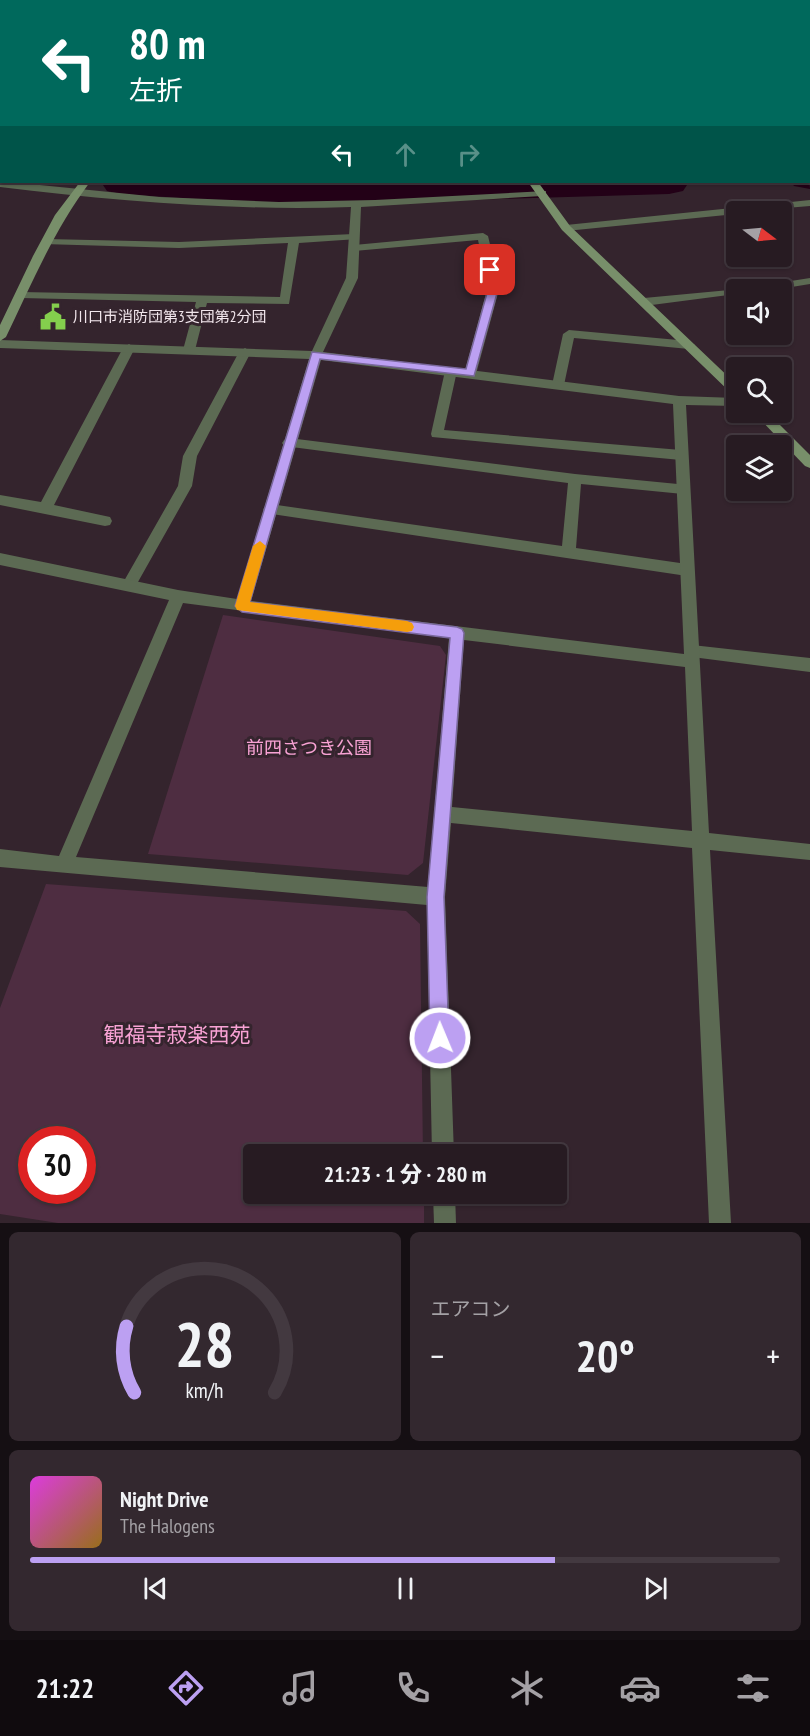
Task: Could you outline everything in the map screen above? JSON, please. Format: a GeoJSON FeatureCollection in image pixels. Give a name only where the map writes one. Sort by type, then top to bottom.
{"type":"FeatureCollection","features":[{"type":"Feature","properties":{"kind":"street"},"geometry":{"type":"LineString","coordinates":[[0,184],[80,187],[235,204],[356,204],[538,188],[566,228],[726,381]]}},
{"type":"Feature","properties":{"kind":"street"},"geometry":{"type":"LineString","coordinates":[[0,337],[47,242],[80,187]]}},
{"type":"Feature","properties":{"kind":"street"},"geometry":{"type":"LineString","coordinates":[[566,228],[810,202]]}},
{"type":"Feature","properties":{"kind":"street"},"geometry":{"type":"LineString","coordinates":[[242,606],[316,355],[352,278],[356,204]]}},
{"type":"Feature","properties":{"kind":"street"},"geometry":{"type":"LineString","coordinates":[[47,242],[180,245],[294,240],[354,243],[483,236],[494,286],[470,374]]}},
{"type":"Feature","properties":{"kind":"street"},"geometry":{"type":"LineString","coordinates":[[21,295],[285,301],[294,240]]}},
{"type":"Feature","properties":{"kind":"street"},"geometry":{"type":"LineString","coordinates":[[792,283],[810,281]]}},
{"type":"Feature","properties":{"kind":"street"},"geometry":{"type":"LineString","coordinates":[[644,302],[726,292]]}},
{"type":"Feature","properties":{"kind":"street"},"geometry":{"type":"LineString","coordinates":[[189,350],[202,300]]}},
{"type":"Feature","properties":{"kind":"street"},"geometry":{"type":"LineString","coordinates":[[558,385],[569,334],[689,345]]}},
{"type":"Feature","properties":{"kind":"street"},"geometry":{"type":"LineString","coordinates":[[0,344],[316,355],[679,400],[726,402]]}},
{"type":"Feature","properties":{"kind":"street"},"geometry":{"type":"LineString","coordinates":[[45,508],[129,348]]}},
{"type":"Feature","properties":{"kind":"street"},"geometry":{"type":"LineString","coordinates":[[129,585],[185,486],[189,456],[245,352]]}},
{"type":"Feature","properties":{"kind":"street"},"geometry":{"type":"LineString","coordinates":[[451,371],[437,434],[681,455]]}},
{"type":"Feature","properties":{"kind":"street"},"geometry":{"type":"LineString","coordinates":[[679,400],[720,1223]]}},
{"type":"Feature","properties":{"kind":"street"},"geometry":{"type":"LineString","coordinates":[[770,423],[810,463]]}},
{"type":"Feature","properties":{"kind":"street"},"geometry":{"type":"LineString","coordinates":[[289,443],[575,479],[683,489]]}},
{"type":"Feature","properties":{"kind":"street"},"geometry":{"type":"LineString","coordinates":[[569,552],[575,479]]}},
{"type":"Feature","properties":{"kind":"street"},"geometry":{"type":"LineString","coordinates":[[0,500],[105,521]]}},
{"type":"Feature","properties":{"kind":"street"},"geometry":{"type":"LineString","coordinates":[[270,509],[687,570]]}},
{"type":"Feature","properties":{"kind":"street"},"geometry":{"type":"LineString","coordinates":[[0,559],[178,596],[242,606],[457,633],[810,665]]}},
{"type":"Feature","properties":{"kind":"street"},"geometry":{"type":"LineString","coordinates":[[64,866],[178,596]]}},
{"type":"Feature","properties":{"kind":"street"},"geometry":{"type":"LineString","coordinates":[[443,1144],[436,897],[457,633]]}},
{"type":"Feature","properties":{"kind":"street"},"geometry":{"type":"LineString","coordinates":[[442,814],[810,852]]}},
{"type":"Feature","properties":{"kind":"street"},"geometry":{"type":"LineString","coordinates":[[0,858],[64,866],[436,897]]}},
{"type":"Feature","properties":{"kind":"street"},"geometry":{"type":"LineString","coordinates":[[444,1204],[445,1223]]}},
{"type":"Feature","properties":{"kind":"green space","name":"前四さつき公園"},"geometry":{"type":"Polygon","coordinates":[[[223,615],[440,646],[446,655],[423,863],[408,875],[148,854],[223,615]]]}},
{"type":"Feature","properties":{"kind":"green space","name":"観福寺寂楽西苑"},"geometry":{"type":"Polygon","coordinates":[[[46,884],[406,911],[420,924],[423,1144],[243,1144],[243,1204],[424,1204],[424,1223],[58,1223],[0,1214],[0,1008],[46,884]]]}},
{"type":"Feature","properties":{"kind":"waterway"},"geometry":{"type":"LineString","coordinates":[[136,183],[256,191],[364,191],[621,183]]}},
{"type":"Feature","properties":{"kind":"slow traffic"},"geometry":{"type":"LineString","coordinates":[[260,546],[242,606],[407,627]]}},
{"type":"Feature","properties":{"kind":"place","name":"川口市消防団第3支団第2分団"},"geometry":{"type":"Point","coordinates":[53,317]}},
{"type":"Feature","properties":{"kind":"route"},"geometry":{"type":"LineString","coordinates":[[440,1038],[436,897],[457,633],[242,606],[316,355],[470,374],[494,286],[490,270]]}}]}
